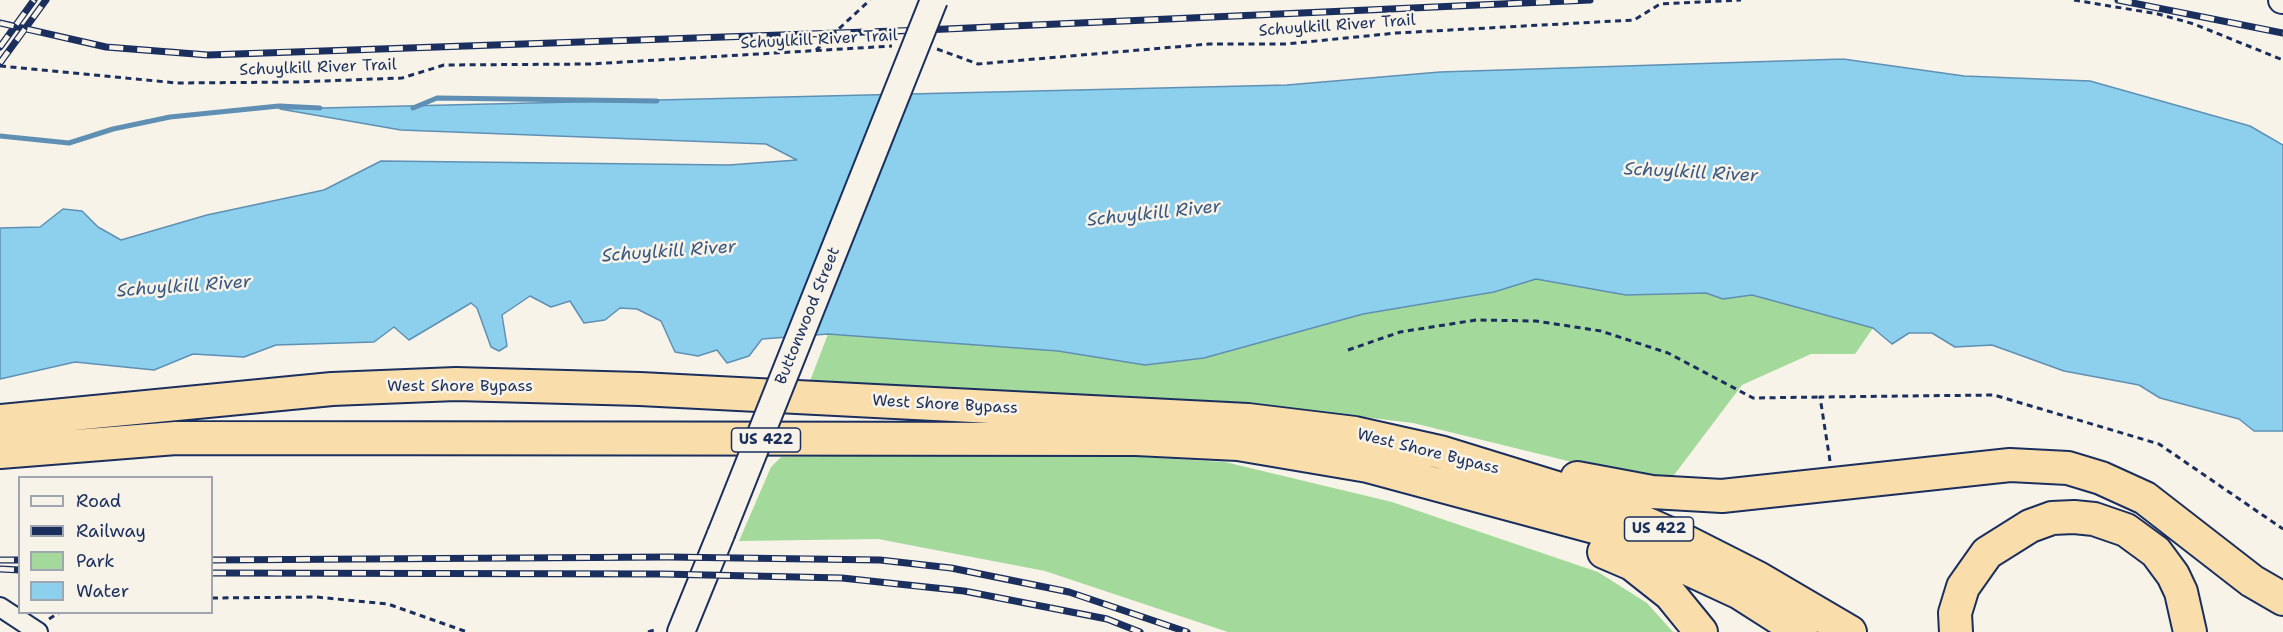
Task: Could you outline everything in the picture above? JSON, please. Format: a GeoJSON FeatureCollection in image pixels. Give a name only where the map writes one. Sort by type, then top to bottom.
{"type":"FeatureCollection","features":[{"type":"Feature","properties":{"kind":"highway","name":"West Shore Bypass"},"geometry":{"type":"LineString","coordinates":[[0,421],[332,389],[456,384],[640,389],[1248,420],[1355,433],[1455,456],[1586,497],[1679,538],[1791,595],[1850,632]]}},
{"type":"Feature","properties":{"kind":"highway","name":"West Shore Bypass"},"geometry":{"type":"LineString","coordinates":[[0,452],[176,438],[1136,439],[1238,444],[1356,464],[1526,507],[1602,530],[1740,593],[1801,632]]}},
{"type":"Feature","properties":{"kind":"highway"},"geometry":{"type":"LineString","coordinates":[[1455,456],[1504,461],[1611,486],[1695,496],[1722,496],[2010,465],[2050,465],[2080,471],[2145,498],[2252,581],[2283,599]]}},
{"type":"Feature","properties":{"kind":"highway"},"geometry":{"type":"LineString","coordinates":[[1526,507],[1574,538],[1632,564],[1670,594],[1701,632]]}},
{"type":"Feature","properties":{"kind":"highway"},"geometry":{"type":"LineString","coordinates":[[1956,632],[1955,613],[1963,587],[1987,553],[2030,526],[2052,518],[2074,517],[2094,519],[2126,530],[2156,552],[2177,582],[2185,603],[2190,632]]}},
{"type":"Feature","properties":{"kind":"street","name":"Buttonwood Street"},"geometry":{"type":"LineString","coordinates":[[669,630],[721,534],[934,0]]}},
{"type":"Feature","properties":{"kind":"street"},"geometry":{"type":"LineString","coordinates":[[0,607],[38,632]]}},
{"type":"Feature","properties":{"kind":"path"},"geometry":{"type":"LineString","coordinates":[[814,51],[870,0]]}},
{"type":"Feature","properties":{"kind":"path","name":"Schuylkill River Trail"},"geometry":{"type":"LineString","coordinates":[[930,48],[941,49],[978,64],[1209,44],[1286,44],[1396,33],[1634,20],[1666,2],[1742,0]]}},
{"type":"Feature","properties":{"kind":"path"},"geometry":{"type":"LineString","coordinates":[[2074,0],[2158,14],[2194,24],[2283,60]]}},
{"type":"Feature","properties":{"kind":"path","name":"Schuylkill River Trail"},"geometry":{"type":"LineString","coordinates":[[0,66],[177,83],[297,82],[402,78],[444,65],[591,64],[898,47]]}},
{"type":"Feature","properties":{"kind":"path"},"geometry":{"type":"LineString","coordinates":[[1348,350],[1401,332],[1476,320],[1536,321],[1602,331],[1668,353],[1753,398],[1994,395],[2159,444],[2283,529]]}},
{"type":"Feature","properties":{"kind":"path"},"geometry":{"type":"LineString","coordinates":[[1820,397],[1834,484]]}},
{"type":"Feature","properties":{"kind":"path"},"geometry":{"type":"LineString","coordinates":[[213,598],[316,597],[388,604],[467,632]]}},
{"type":"Feature","properties":{"kind":"path"},"geometry":{"type":"LineString","coordinates":[[648,632],[669,630]]}},
{"type":"Feature","properties":{"kind":"green space"},"geometry":{"type":"Polygon","coordinates":[[[1536,279],[1626,295],[1706,293],[1723,299],[1752,295],[1873,328],[1855,354],[1811,354],[1742,385],[1668,483],[1625,475],[1413,423],[1240,402],[810,381],[828,334],[1058,351],[1145,365],[1363,314],[1494,292],[1536,279]]]}},
{"type":"Feature","properties":{"kind":"green space"},"geometry":{"type":"Polygon","coordinates":[[[1058,452],[1225,462],[1392,502],[1598,572],[1647,603],[1673,632],[1228,632],[1045,571],[878,539],[739,541],[771,467],[781,457],[1058,452]]]}},
{"type":"Feature","properties":{"kind":"water","name":"Schuylkill River"},"geometry":{"type":"Polygon","coordinates":[[[1843,59],[1964,76],[2090,81],[2250,126],[2283,145],[2283,431],[2254,431],[2239,419],[2160,398],[2139,385],[2064,371],[1992,345],[1955,347],[1932,333],[1909,333],[1892,344],[1873,328],[1752,295],[1723,299],[1706,293],[1626,295],[1536,279],[1494,292],[1363,314],[1204,358],[1145,365],[1058,351],[828,334],[762,339],[749,356],[727,363],[717,350],[698,356],[675,352],[661,321],[637,309],[620,308],[605,320],[584,323],[570,301],[551,307],[530,296],[502,315],[507,346],[499,351],[491,347],[477,308],[471,303],[409,340],[394,327],[374,342],[276,345],[244,357],[193,354],[154,370],[75,362],[0,379],[0,228],[40,227],[63,209],[82,211],[98,227],[121,240],[207,215],[324,190],[381,161],[729,165],[797,160],[766,144],[401,130],[280,109],[1287,85],[1440,72],[1843,59]]]}},
{"type":"Feature","properties":{"kind":"waterway"},"geometry":{"type":"LineString","coordinates":[[413,108],[437,98],[657,101]]}},
{"type":"Feature","properties":{"kind":"waterway"},"geometry":{"type":"LineString","coordinates":[[0,136],[69,143],[113,129],[170,117],[279,106],[320,108]]}},
{"type":"Feature","properties":{"kind":"railway"},"geometry":{"type":"LineString","coordinates":[[0,47],[34,0]]}},
{"type":"Feature","properties":{"kind":"railway"},"geometry":{"type":"LineString","coordinates":[[0,63],[46,0]]}},
{"type":"Feature","properties":{"kind":"railway"},"geometry":{"type":"LineString","coordinates":[[0,23],[106,47],[208,55],[924,30],[1590,0]]}},
{"type":"Feature","properties":{"kind":"railway"},"geometry":{"type":"LineString","coordinates":[[2118,0],[2283,33]]}},
{"type":"Feature","properties":{"kind":"railway"},"geometry":{"type":"LineString","coordinates":[[213,560],[668,557],[880,560],[951,568],[1069,592],[1187,632]]}},
{"type":"Feature","properties":{"kind":"railway"},"geometry":{"type":"LineString","coordinates":[[0,560],[18,560]]}},
{"type":"Feature","properties":{"kind":"railway"},"geometry":{"type":"LineString","coordinates":[[0,569],[18,570]]}},
{"type":"Feature","properties":{"kind":"railway"},"geometry":{"type":"LineString","coordinates":[[213,573],[662,574],[842,578],[964,591],[1107,619],[1140,632]]}}]}
